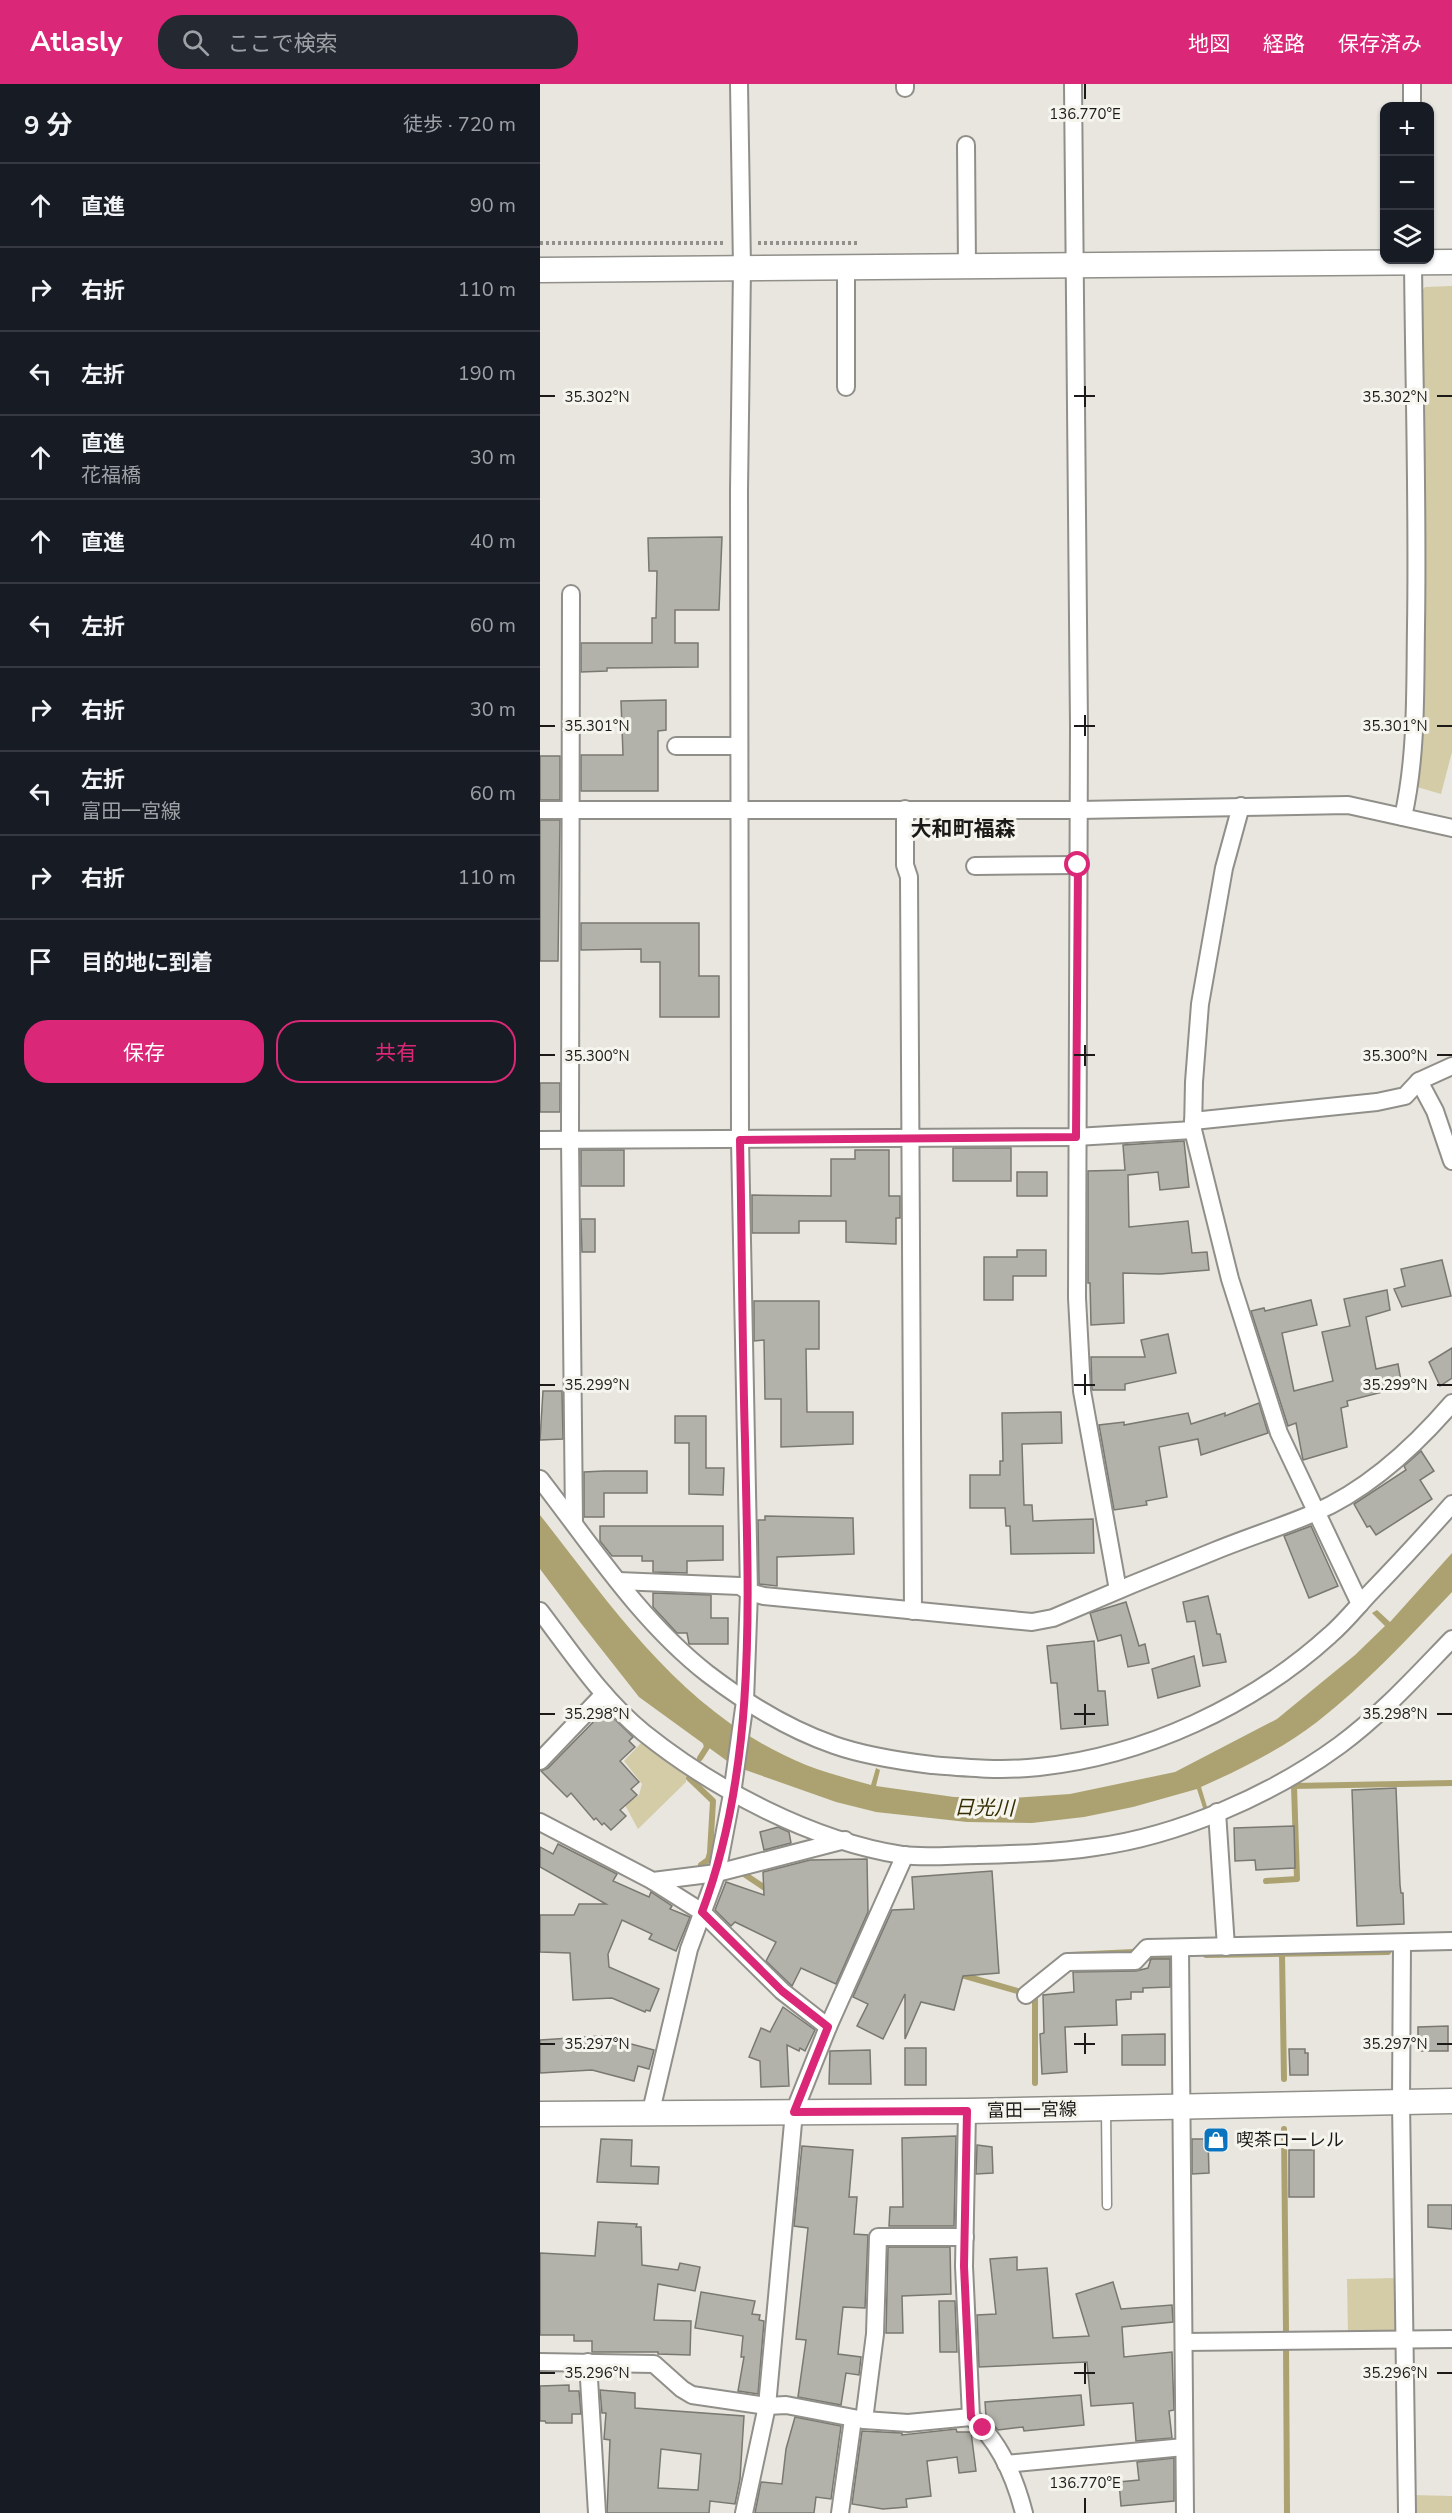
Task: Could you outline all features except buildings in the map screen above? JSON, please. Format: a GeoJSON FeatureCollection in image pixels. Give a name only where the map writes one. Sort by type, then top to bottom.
{"type":"FeatureCollection","features":[{"type":"Feature","properties":{"kind":"main road"},"geometry":{"type":"LineString","coordinates":[[540,270],[1380,261]]}},
{"type":"Feature","properties":{"kind":"main road"},"geometry":{"type":"LineString","coordinates":[[1434,262],[1452,262]]}},
{"type":"Feature","properties":{"kind":"main road","name":"富田一宮線"},"geometry":{"type":"LineString","coordinates":[[540,2114],[651,2111],[967,2111],[1452,2101]]}},
{"type":"Feature","properties":{"kind":"street"},"geometry":{"type":"LineString","coordinates":[[651,2111],[689,1949],[717,1873],[733,1790],[744,1704],[749,1592],[740,1140],[739,746],[742,267],[739,84]]}},
{"type":"Feature","properties":{"kind":"street"},"geometry":{"type":"LineString","coordinates":[[1073,84],[1077,265],[1079,810],[1077,1298],[1082,1391],[1118,1590]]}},
{"type":"Feature","properties":{"kind":"street"},"geometry":{"type":"LineString","coordinates":[[1412,84],[1412,102]]}},
{"type":"Feature","properties":{"kind":"street"},"geometry":{"type":"LineString","coordinates":[[966,145],[967,266]]}},
{"type":"Feature","properties":{"kind":"street"},"geometry":{"type":"LineString","coordinates":[[1403,817],[1407,799],[1415,693],[1417,527],[1413,264]]}},
{"type":"Feature","properties":{"kind":"street"},"geometry":{"type":"LineString","coordinates":[[846,267],[846,387]]}},
{"type":"Feature","properties":{"kind":"street"},"geometry":{"type":"LineString","coordinates":[[571,594],[570,1139],[574,1522]]}},
{"type":"Feature","properties":{"kind":"street"},"geometry":{"type":"LineString","coordinates":[[676,746],[739,746]]}},
{"type":"Feature","properties":{"kind":"street"},"geometry":{"type":"LineString","coordinates":[[540,810],[1079,810],[1348,805],[1452,828]]}},
{"type":"Feature","properties":{"kind":"street"},"geometry":{"type":"LineString","coordinates":[[1241,806],[1224,868],[1200,1004],[1193,1126],[1230,1279],[1279,1433],[1360,1604]]}},
{"type":"Feature","properties":{"kind":"street"},"geometry":{"type":"LineString","coordinates":[[905,809],[905,865],[909,877],[913,1611]]}},
{"type":"Feature","properties":{"kind":"street"},"geometry":{"type":"LineString","coordinates":[[975,866],[1078,865]]}},
{"type":"Feature","properties":{"kind":"street"},"geometry":{"type":"LineString","coordinates":[[540,1140],[1076,1137],[1193,1126],[1377,1102],[1405,1095],[1419,1081],[1452,1066]]}},
{"type":"Feature","properties":{"kind":"street"},"geometry":{"type":"LineString","coordinates":[[1419,1081],[1435,1111],[1452,1161]]}},
{"type":"Feature","properties":{"kind":"street"},"geometry":{"type":"LineString","coordinates":[[618,1581],[740,1586],[749,1592],[1032,1622],[1053,1618],[1316,1512],[1358,1487],[1394,1460],[1428,1431],[1452,1403]]}},
{"type":"Feature","properties":{"kind":"street"},"geometry":{"type":"LineString","coordinates":[[540,1479],[618,1581],[666,1636],[744,1704],[808,1735],[862,1753],[958,1767],[1039,1767],[1126,1749],[1165,1737],[1203,1719],[1260,1688],[1331,1635],[1452,1504]]}},
{"type":"Feature","properties":{"kind":"street"},"geometry":{"type":"LineString","coordinates":[[540,1611],[604,1695],[643,1732],[733,1790],[845,1840],[905,1855],[1040,1854],[1098,1847],[1152,1835],[1217,1812],[1286,1779],[1340,1745],[1390,1701],[1452,1638]]}},
{"type":"Feature","properties":{"kind":"street"},"geometry":{"type":"LineString","coordinates":[[540,1761],[604,1695]]}},
{"type":"Feature","properties":{"kind":"street"},"geometry":{"type":"LineString","coordinates":[[1217,1812],[1226,1947]]}},
{"type":"Feature","properties":{"kind":"street"},"geometry":{"type":"LineString","coordinates":[[540,1822],[653,1881],[702,1912],[782,1991],[828,2027]]}},
{"type":"Feature","properties":{"kind":"street"},"geometry":{"type":"LineString","coordinates":[[653,1881],[717,1873],[845,1840]]}},
{"type":"Feature","properties":{"kind":"street"},"geometry":{"type":"LineString","coordinates":[[744,2513],[767,2406],[794,2112],[828,2027],[905,1855]]}},
{"type":"Feature","properties":{"kind":"street"},"geometry":{"type":"LineString","coordinates":[[1026,1995],[1067,1962],[1135,1961],[1147,1948],[1402,1944],[1452,1941]]}},
{"type":"Feature","properties":{"kind":"street"},"geometry":{"type":"LineString","coordinates":[[1402,1944],[1401,2102],[1407,2513]]}},
{"type":"Feature","properties":{"kind":"street"},"geometry":{"type":"LineString","coordinates":[[1180,1947],[1185,2513]]}},
{"type":"Feature","properties":{"kind":"street"},"geometry":{"type":"LineString","coordinates":[[967,2111],[965,2237],[971,2417],[983,2428],[1006,2464],[1019,2491],[1024,2513]]}},
{"type":"Feature","properties":{"kind":"street"},"geometry":{"type":"LineString","coordinates":[[840,2513],[876,2324],[878,2237],[965,2237]]}},
{"type":"Feature","properties":{"kind":"street"},"geometry":{"type":"LineString","coordinates":[[1184,2342],[1452,2339]]}},
{"type":"Feature","properties":{"kind":"street"},"geometry":{"type":"LineString","coordinates":[[540,2362],[654,2364],[692,2395],[767,2406],[786,2405],[859,2420],[908,2423],[971,2417]]}},
{"type":"Feature","properties":{"kind":"street"},"geometry":{"type":"LineString","coordinates":[[588,2362],[597,2513]]}},
{"type":"Feature","properties":{"kind":"street"},"geometry":{"type":"LineString","coordinates":[[1006,2464],[1184,2447]]}},
{"type":"Feature","properties":{"kind":"lane"},"geometry":{"type":"LineString","coordinates":[[1106,2108],[1107,2205]]}},
{"type":"Feature","properties":{"kind":"shaded area"},"geometry":{"type":"Polygon","coordinates":[[[1452,286],[1452,752],[1441,794],[1407,784],[1415,299],[1425,287],[1452,286]]]}},
{"type":"Feature","properties":{"kind":"shaded area"},"geometry":{"type":"Polygon","coordinates":[[[643,1741],[686,1773],[686,1782],[638,1829],[625,1805],[639,1795],[642,1784],[624,1761],[643,1741]]]}},
{"type":"Feature","properties":{"kind":"shaded area"},"geometry":{"type":"Polygon","coordinates":[[[1399,2278],[1399,2327],[1392,2333],[1348,2333],[1347,2279],[1399,2278]]]}},
{"type":"Feature","properties":{"kind":"shaded area"},"geometry":{"type":"Polygon","coordinates":[[[1412,2495],[1452,2496],[1452,2513],[1412,2513],[1412,2495]]]}},
{"type":"Feature","properties":{"kind":"water","name":"日光川"},"geometry":{"type":"Polygon","coordinates":[[[540,1515],[597,1589],[656,1658],[724,1719],[763,1744],[822,1771],[871,1785],[876,1768],[880,1770],[876,1786],[954,1797],[1011,1798],[1070,1794],[1175,1772],[1277,1719],[1355,1655],[1385,1626],[1372,1613],[1377,1610],[1390,1622],[1452,1553],[1452,1592],[1370,1676],[1317,1722],[1261,1758],[1201,1787],[1208,1810],[1204,1811],[1197,1789],[1133,1807],[1084,1817],[1032,1823],[967,1822],[876,1812],[836,1802],[734,1766],[639,1697],[580,1622],[540,1569],[540,1515]]]}},
{"type":"Feature","properties":{"kind":"waterway"},"geometry":{"type":"LineString","coordinates":[[700,1758],[707,1747],[705,1740]]}},
{"type":"Feature","properties":{"kind":"waterway"},"geometry":{"type":"LineString","coordinates":[[689,1778],[713,1801],[710,1853],[708,1860],[701,1865]]}},
{"type":"Feature","properties":{"kind":"waterway"},"geometry":{"type":"LineString","coordinates":[[1266,1881],[1297,1879],[1294,1786],[1452,1783]]}},
{"type":"Feature","properties":{"kind":"waterway"},"geometry":{"type":"LineString","coordinates":[[744,1874],[771,1892]]}},
{"type":"Feature","properties":{"kind":"waterway"},"geometry":{"type":"LineString","coordinates":[[1071,1955],[1133,1952]]}},
{"type":"Feature","properties":{"kind":"waterway"},"geometry":{"type":"LineString","coordinates":[[1206,1955],[1388,1952]]}},
{"type":"Feature","properties":{"kind":"waterway"},"geometry":{"type":"LineString","coordinates":[[1282,1954],[1284,2079]]}},
{"type":"Feature","properties":{"kind":"waterway"},"geometry":{"type":"LineString","coordinates":[[1145,1958],[1171,1958]]}},
{"type":"Feature","properties":{"kind":"waterway"},"geometry":{"type":"LineString","coordinates":[[958,1974],[1021,1992],[1025,1988]]}},
{"type":"Feature","properties":{"kind":"waterway"},"geometry":{"type":"LineString","coordinates":[[1035,1995],[1035,2083]]}},
{"type":"Feature","properties":{"kind":"waterway"},"geometry":{"type":"LineString","coordinates":[[1284,2129],[1286,2331]]}},
{"type":"Feature","properties":{"kind":"waterway"},"geometry":{"type":"LineString","coordinates":[[1287,2513],[1286,2344],[1289,2344]]}},
{"type":"Feature","properties":{"kind":"place","name":"喫茶ローレル"},"geometry":{"type":"Point","coordinates":[1216,2140]}},
{"type":"Feature","properties":{"kind":"district","name":"大和町福森"},"geometry":{"type":"Point","coordinates":[963,829]}},
{"type":"Feature","properties":{"kind":"route"},"geometry":{"type":"LineString","coordinates":[[983,2428],[971,2417],[964,2266],[967,2111],[794,2112],[828,2027],[782,1991],[702,1912],[717,1873],[717,1863],[732,1794],[745,1701],[749,1592],[740,1140],[1076,1137],[1078,865]]}}]}
